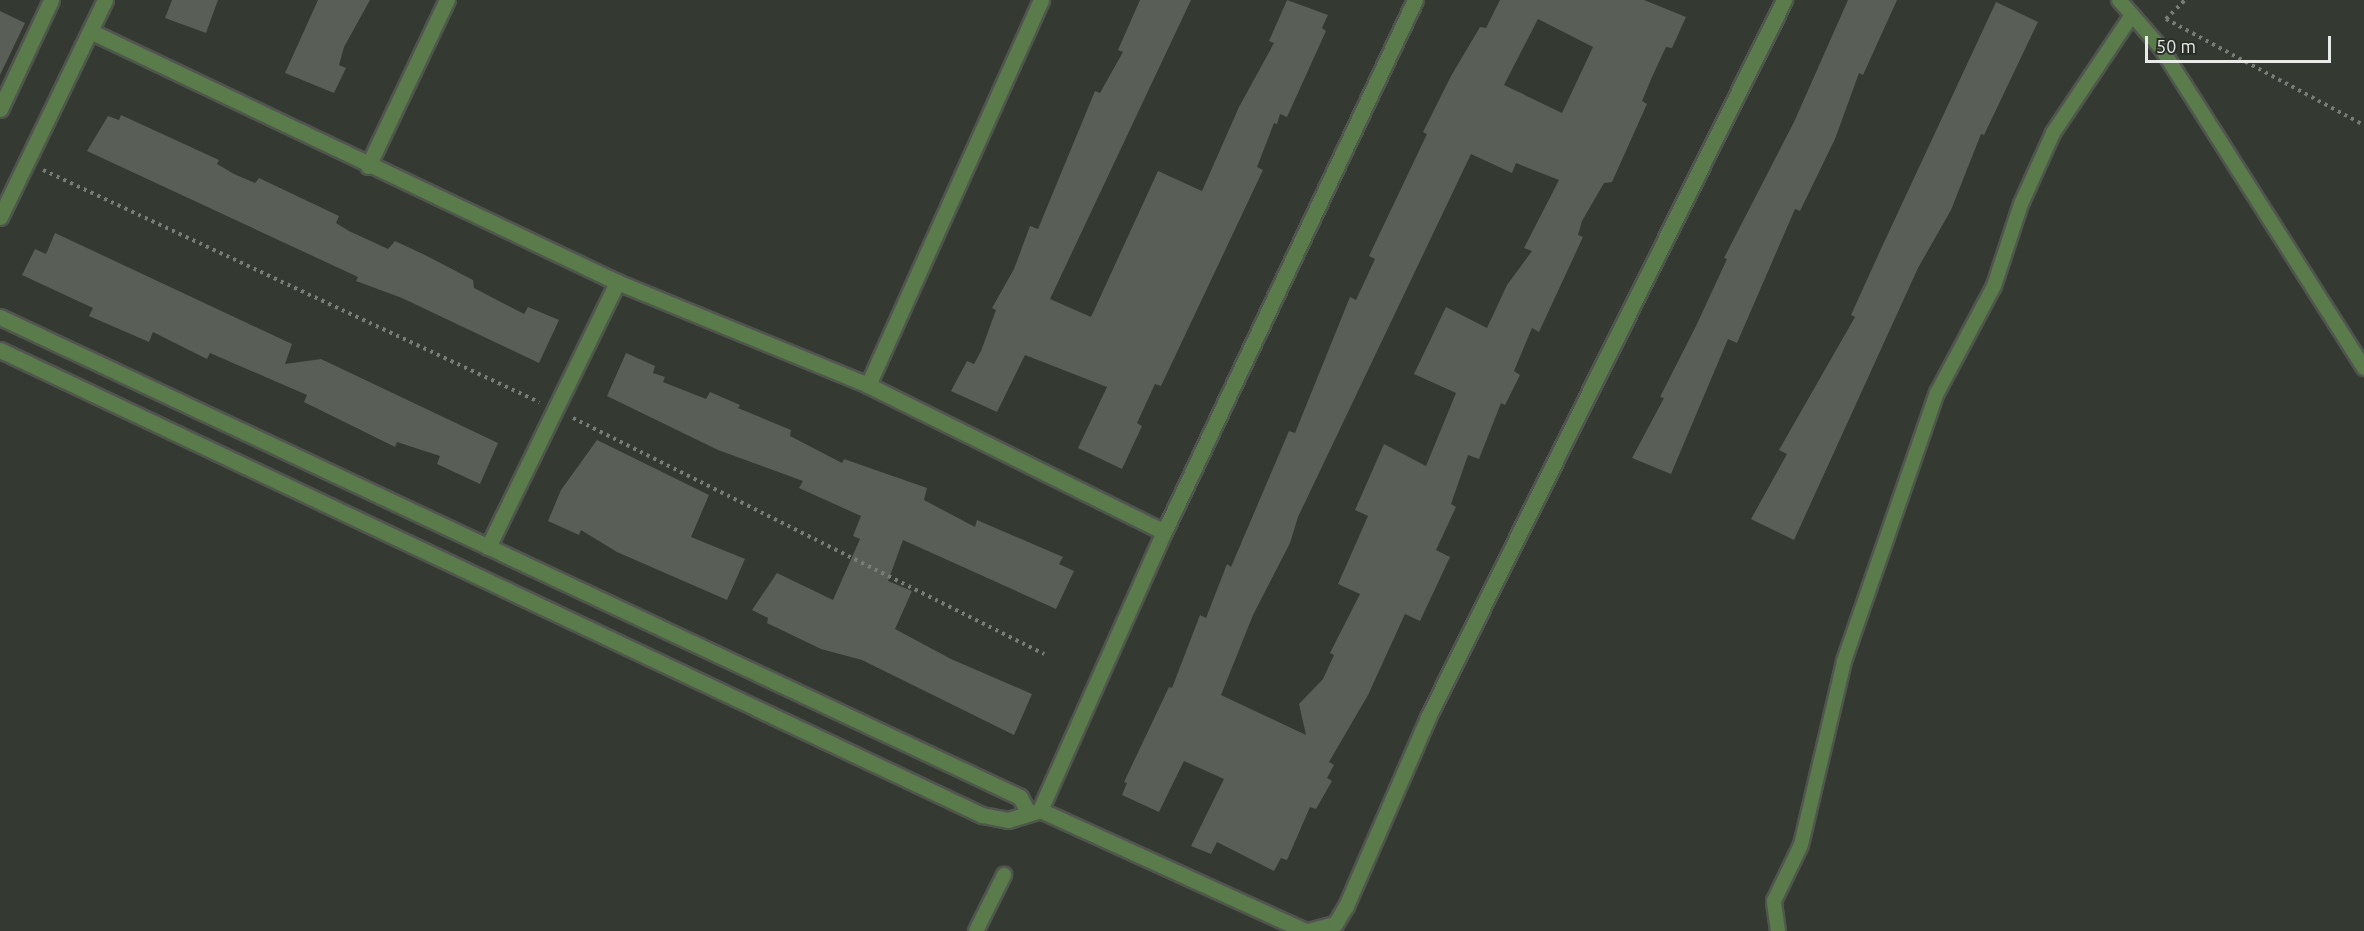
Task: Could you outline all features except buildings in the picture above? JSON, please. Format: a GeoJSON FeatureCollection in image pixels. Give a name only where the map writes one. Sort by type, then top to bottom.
{"type":"FeatureCollection","features":[{"type":"Feature","properties":{"kind":"street"},"geometry":{"type":"LineString","coordinates":[[0,109],[5,87],[51,0]]}},
{"type":"Feature","properties":{"kind":"street"},"geometry":{"type":"LineString","coordinates":[[0,217],[105,0]]}},
{"type":"Feature","properties":{"kind":"street"},"geometry":{"type":"LineString","coordinates":[[368,166],[447,0]]}},
{"type":"Feature","properties":{"kind":"street"},"geometry":{"type":"LineString","coordinates":[[868,385],[1041,0]]}},
{"type":"Feature","properties":{"kind":"street"},"geometry":{"type":"LineString","coordinates":[[0,317],[1020,797],[1034,811],[1307,931],[1335,924],[1346,906],[1428,717],[1784,0]]}},
{"type":"Feature","properties":{"kind":"street"},"geometry":{"type":"LineString","coordinates":[[0,350],[982,815],[1008,820],[1034,811],[1410,2]]}},
{"type":"Feature","properties":{"kind":"street"},"geometry":{"type":"LineString","coordinates":[[90,31],[368,166],[617,282],[868,385],[1164,532]]}},
{"type":"Feature","properties":{"kind":"street"},"geometry":{"type":"LineString","coordinates":[[488,547],[617,282]]}},
{"type":"Feature","properties":{"kind":"lane"},"geometry":{"type":"LineString","coordinates":[[2119,0],[2150,35],[2364,368]]}},
{"type":"Feature","properties":{"kind":"lane"},"geometry":{"type":"LineString","coordinates":[[1778,931],[1774,901],[1801,845],[1844,661],[1937,393],[1994,286],[2021,204],[2053,133],[2132,15]]}},
{"type":"Feature","properties":{"kind":"lane"},"geometry":{"type":"LineString","coordinates":[[976,931],[1004,875]]}},
{"type":"Feature","properties":{"kind":"path"},"geometry":{"type":"LineString","coordinates":[[2150,35],[2185,0]]}},
{"type":"Feature","properties":{"kind":"path"},"geometry":{"type":"LineString","coordinates":[[2166,19],[2364,124]]}}]}
